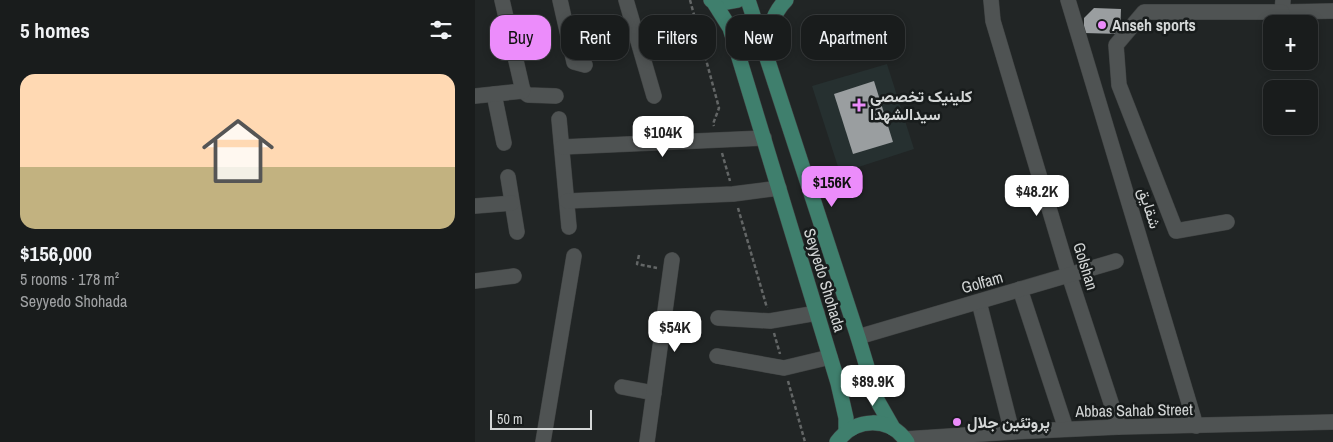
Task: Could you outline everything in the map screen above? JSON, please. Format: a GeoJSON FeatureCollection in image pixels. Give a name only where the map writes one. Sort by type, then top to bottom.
{"type":"FeatureCollection","features":[{"type":"Feature","properties":{"kind":"main road"},"geometry":{"type":"LineString","coordinates":[[712,0],[721,3],[738,0]]}},
{"type":"Feature","properties":{"kind":"main road","name":"Seyyedo Shohada"},"geometry":{"type":"LineString","coordinates":[[712,0],[730,28],[817,313],[846,418],[842,437]]}},
{"type":"Feature","properties":{"kind":"main road","name":"Seyyedo Shohada"},"geometry":{"type":"LineString","coordinates":[[748,0],[859,337],[877,400],[893,428]]}},
{"type":"Feature","properties":{"kind":"main road"},"geometry":{"type":"LineString","coordinates":[[770,68],[769,49],[772,21],[779,7],[786,0]]}},
{"type":"Feature","properties":{"kind":"main road"},"geometry":{"type":"LineString","coordinates":[[842,437],[852,427],[868,422],[885,424],[893,428],[906,441]]}},
{"type":"Feature","properties":{"kind":"street"},"geometry":{"type":"LineString","coordinates":[[502,0],[523,90],[528,95],[557,96]]}},
{"type":"Feature","properties":{"kind":"street"},"geometry":{"type":"LineString","coordinates":[[559,0],[574,62],[585,65]]}},
{"type":"Feature","properties":{"kind":"street"},"geometry":{"type":"LineString","coordinates":[[626,0],[654,96]]}},
{"type":"Feature","properties":{"kind":"street","name":"Golshan"},"geometry":{"type":"LineString","coordinates":[[991,0],[993,21],[1069,275],[1119,427]]}},
{"type":"Feature","properties":{"kind":"street","name":"شقایق"},"geometry":{"type":"LineString","coordinates":[[1068,0],[1196,426]]}},
{"type":"Feature","properties":{"kind":"street"},"geometry":{"type":"LineString","coordinates":[[1227,222],[1176,231],[1119,85],[1116,46],[1144,12],[1283,6],[1333,11]]}},
{"type":"Feature","properties":{"kind":"street"},"geometry":{"type":"LineString","coordinates":[[475,96],[523,90]]}},
{"type":"Feature","properties":{"kind":"street"},"geometry":{"type":"LineString","coordinates":[[494,94],[504,143]]}},
{"type":"Feature","properties":{"kind":"street"},"geometry":{"type":"LineString","coordinates":[[559,119],[569,227]]}},
{"type":"Feature","properties":{"kind":"street"},"geometry":{"type":"LineString","coordinates":[[561,147],[764,138]]}},
{"type":"Feature","properties":{"kind":"street"},"geometry":{"type":"LineString","coordinates":[[508,177],[517,232]]}},
{"type":"Feature","properties":{"kind":"street"},"geometry":{"type":"LineString","coordinates":[[567,201],[733,194],[779,188]]}},
{"type":"Feature","properties":{"kind":"street"},"geometry":{"type":"LineString","coordinates":[[475,206],[512,202]]}},
{"type":"Feature","properties":{"kind":"street"},"geometry":{"type":"LineString","coordinates":[[543,442],[574,256]]}},
{"type":"Feature","properties":{"kind":"street","name":"Golfam"},"geometry":{"type":"LineString","coordinates":[[859,337],[1116,262]]}},
{"type":"Feature","properties":{"kind":"street"},"geometry":{"type":"LineString","coordinates":[[647,442],[671,266]]}},
{"type":"Feature","properties":{"kind":"street"},"geometry":{"type":"LineString","coordinates":[[475,281],[514,276]]}},
{"type":"Feature","properties":{"kind":"street"},"geometry":{"type":"LineString","coordinates":[[1020,290],[1066,429]]}},
{"type":"Feature","properties":{"kind":"street"},"geometry":{"type":"LineString","coordinates":[[979,302],[1013,432]]}},
{"type":"Feature","properties":{"kind":"street"},"geometry":{"type":"LineString","coordinates":[[723,323],[770,321],[817,313]]}},
{"type":"Feature","properties":{"kind":"street"},"geometry":{"type":"LineString","coordinates":[[717,356],[784,368],[830,357]]}},
{"type":"Feature","properties":{"kind":"street"},"geometry":{"type":"LineString","coordinates":[[622,387],[654,393]]}},
{"type":"Feature","properties":{"kind":"street","name":"Abbas Sahab Street"},"geometry":{"type":"LineString","coordinates":[[906,441],[1066,429],[1333,422]]}},
{"type":"Feature","properties":{"kind":"path"},"geometry":{"type":"LineString","coordinates":[[690,0],[719,108],[713,124],[805,442]]}},
{"type":"Feature","properties":{"kind":"path"},"geometry":{"type":"LineString","coordinates":[[639,255],[637,264],[671,266]]}},
{"type":"Feature","properties":{"kind":"shaded area","name":"کلینیک تخصصی سیدالشهدا"},"geometry":{"type":"Polygon","coordinates":[[[887,64],[914,149],[840,173],[812,86],[887,64]]]}},
{"type":"Feature","properties":{"kind":"building","name":"Anseh sports"},"geometry":{"type":"Polygon","coordinates":[[[1094,8],[1121,9],[1120,34],[1084,33],[1084,18],[1094,8]]]}},
{"type":"Feature","properties":{"kind":"building"},"geometry":{"type":"Polygon","coordinates":[[[874,81],[893,142],[853,154],[834,94],[874,81]]]}},
{"type":"Feature","properties":{"kind":"place","name":"Anseh sports"},"geometry":{"type":"Point","coordinates":[1102,25]}},
{"type":"Feature","properties":{"kind":"place","name":"کلینیک تخصصی سیدالشهدا"},"geometry":{"type":"Point","coordinates":[859,105]}},
{"type":"Feature","properties":{"kind":"place","name":"پروتئین جلال"},"geometry":{"type":"Point","coordinates":[957,422]}}]}
